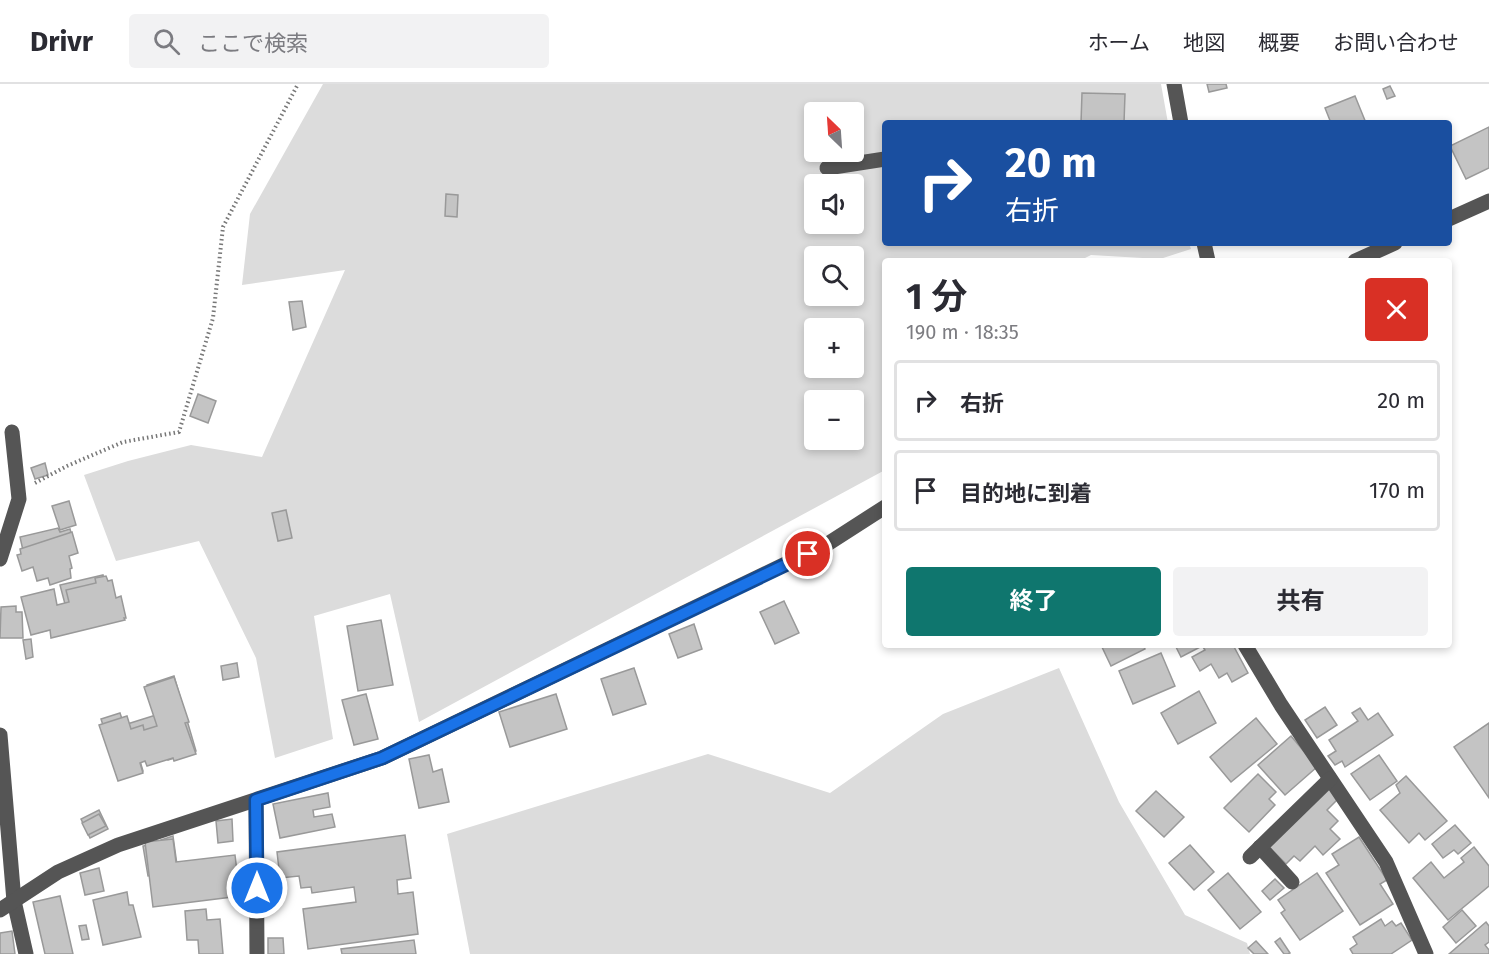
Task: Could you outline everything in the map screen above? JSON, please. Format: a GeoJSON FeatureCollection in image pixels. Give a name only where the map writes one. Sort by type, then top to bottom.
{"type":"FeatureCollection","features":[{"type":"Feature","properties":{"kind":"street"},"geometry":{"type":"LineString","coordinates":[[1174,84],[1180,120]]}},
{"type":"Feature","properties":{"kind":"street"},"geometry":{"type":"LineString","coordinates":[[827,168],[882,159]]}},
{"type":"Feature","properties":{"kind":"street"},"geometry":{"type":"LineString","coordinates":[[1452,218],[1489,201]]}},
{"type":"Feature","properties":{"kind":"street"},"geometry":{"type":"LineString","coordinates":[[1362,258],[1388,246]]}},
{"type":"Feature","properties":{"kind":"street"},"geometry":{"type":"LineString","coordinates":[[0,560],[19,499],[12,432]]}},
{"type":"Feature","properties":{"kind":"street"},"geometry":{"type":"LineString","coordinates":[[0,910],[58,872],[118,845],[382,758],[829,543],[882,509]]}},
{"type":"Feature","properties":{"kind":"street"},"geometry":{"type":"LineString","coordinates":[[1247,648],[1281,705],[1386,862],[1426,954]]}},
{"type":"Feature","properties":{"kind":"street"},"geometry":{"type":"LineString","coordinates":[[0,735],[14,900],[26,954]]}},
{"type":"Feature","properties":{"kind":"street"},"geometry":{"type":"LineString","coordinates":[[1292,882],[1255,852],[1330,779]]}},
{"type":"Feature","properties":{"kind":"street"},"geometry":{"type":"LineString","coordinates":[[256,800],[257,954]]}},
{"type":"Feature","properties":{"kind":"path"},"geometry":{"type":"LineString","coordinates":[[19,492],[67,466],[123,442],[179,432],[213,318],[223,227],[298,84]]}},
{"type":"Feature","properties":{"kind":"shaded area"},"geometry":{"type":"Polygon","coordinates":[[[323,84],[1161,84],[1167,120],[882,120],[882,246],[1190,246],[1191,249],[1163,258],[1091,255],[1085,258],[882,258],[882,472],[419,722],[390,594],[314,616],[333,739],[275,758],[256,658],[199,541],[116,561],[84,475],[191,445],[262,457],[345,270],[242,285],[250,214],[323,84]]]}},
{"type":"Feature","properties":{"kind":"shaded area"},"geometry":{"type":"Polygon","coordinates":[[[1059,668],[1119,802],[1185,915],[1247,943],[1250,954],[470,954],[447,834],[708,754],[830,793],[943,714],[1059,668]]]}},
{"type":"Feature","properties":{"kind":"building"},"geometry":{"type":"Polygon","coordinates":[[[1207,84],[1226,84],[1227,88],[1209,92],[1207,84]]]}},
{"type":"Feature","properties":{"kind":"building"},"geometry":{"type":"Polygon","coordinates":[[[1390,86],[1395,96],[1387,99],[1383,89],[1390,86]]]}},
{"type":"Feature","properties":{"kind":"building"},"geometry":{"type":"Polygon","coordinates":[[[1082,93],[1125,94],[1124,120],[1081,120],[1082,93]]]}},
{"type":"Feature","properties":{"kind":"building"},"geometry":{"type":"Polygon","coordinates":[[[1355,96],[1365,120],[1330,120],[1325,108],[1355,96]]]}},
{"type":"Feature","properties":{"kind":"building"},"geometry":{"type":"Polygon","coordinates":[[[1489,127],[1489,168],[1466,179],[1452,150],[1452,145],[1489,127]]]}},
{"type":"Feature","properties":{"kind":"building"},"geometry":{"type":"Polygon","coordinates":[[[446,194],[458,195],[457,217],[445,216],[446,194]]]}},
{"type":"Feature","properties":{"kind":"building"},"geometry":{"type":"Polygon","coordinates":[[[302,301],[306,327],[293,330],[289,302],[302,301]]]}},
{"type":"Feature","properties":{"kind":"building"},"geometry":{"type":"Polygon","coordinates":[[[198,394],[216,401],[208,423],[190,416],[198,394]]]}},
{"type":"Feature","properties":{"kind":"building"},"geometry":{"type":"Polygon","coordinates":[[[45,463],[48,475],[35,479],[31,468],[45,463]]]}},
{"type":"Feature","properties":{"kind":"building"},"geometry":{"type":"Polygon","coordinates":[[[69,501],[76,525],[60,530],[52,506],[69,501]]]}},
{"type":"Feature","properties":{"kind":"building"},"geometry":{"type":"Polygon","coordinates":[[[286,510],[292,538],[278,541],[272,513],[286,510]]]}},
{"type":"Feature","properties":{"kind":"building"},"geometry":{"type":"Polygon","coordinates":[[[58,528],[60,532],[70,529],[76,552],[64,555],[66,563],[40,569],[38,562],[26,564],[20,537],[58,528]]]}},
{"type":"Feature","properties":{"kind":"building"},"geometry":{"type":"Polygon","coordinates":[[[72,532],[78,553],[69,556],[72,568],[70,569],[71,578],[50,585],[48,578],[37,581],[33,567],[22,571],[17,555],[21,554],[20,549],[72,532]]]}},
{"type":"Feature","properties":{"kind":"building"},"geometry":{"type":"Polygon","coordinates":[[[103,575],[112,615],[36,633],[28,599],[53,594],[56,606],[65,604],[60,585],[103,575]]]}},
{"type":"Feature","properties":{"kind":"building"},"geometry":{"type":"Polygon","coordinates":[[[106,576],[108,581],[112,580],[116,598],[121,596],[125,620],[51,638],[50,630],[31,635],[21,597],[54,589],[57,605],[69,602],[66,590],[96,583],[95,578],[106,576]]]}},
{"type":"Feature","properties":{"kind":"building"},"geometry":{"type":"Polygon","coordinates":[[[784,601],[799,633],[775,644],[760,612],[784,601]]]}},
{"type":"Feature","properties":{"kind":"building"},"geometry":{"type":"Polygon","coordinates":[[[16,606],[16,612],[22,612],[23,638],[0,638],[1,607],[16,606]]]}},
{"type":"Feature","properties":{"kind":"building"},"geometry":{"type":"Polygon","coordinates":[[[381,620],[393,685],[358,691],[347,626],[381,620]]]}},
{"type":"Feature","properties":{"kind":"building"},"geometry":{"type":"Polygon","coordinates":[[[694,624],[702,649],[678,658],[669,634],[694,624]]]}},
{"type":"Feature","properties":{"kind":"building"},"geometry":{"type":"Polygon","coordinates":[[[31,639],[33,657],[26,659],[23,640],[31,639]]]}},
{"type":"Feature","properties":{"kind":"building"},"geometry":{"type":"Polygon","coordinates":[[[1102,648],[1144,648],[1145,649],[1111,666],[1102,648]]]}},
{"type":"Feature","properties":{"kind":"building"},"geometry":{"type":"Polygon","coordinates":[[[1176,648],[1198,648],[1181,657],[1176,648]]]}},
{"type":"Feature","properties":{"kind":"building"},"geometry":{"type":"Polygon","coordinates":[[[1204,648],[1235,648],[1248,673],[1232,682],[1227,673],[1219,678],[1211,664],[1200,671],[1192,657],[1205,650],[1204,648]]]}},
{"type":"Feature","properties":{"kind":"building"},"geometry":{"type":"Polygon","coordinates":[[[1161,653],[1175,686],[1133,704],[1119,671],[1161,653]]]}},
{"type":"Feature","properties":{"kind":"building"},"geometry":{"type":"Polygon","coordinates":[[[237,663],[239,677],[223,680],[221,666],[237,663]]]}},
{"type":"Feature","properties":{"kind":"building"},"geometry":{"type":"Polygon","coordinates":[[[634,668],[646,704],[613,715],[601,679],[634,668]]]}},
{"type":"Feature","properties":{"kind":"building"},"geometry":{"type":"Polygon","coordinates":[[[174,676],[196,751],[168,760],[166,753],[140,761],[143,771],[120,778],[101,719],[120,713],[124,725],[156,715],[147,685],[174,676]]]}},
{"type":"Feature","properties":{"kind":"building"},"geometry":{"type":"Polygon","coordinates":[[[174,677],[189,722],[185,723],[196,754],[147,766],[145,761],[140,763],[143,773],[118,781],[99,725],[127,716],[131,729],[143,725],[144,730],[157,726],[144,687],[174,677]]]}},
{"type":"Feature","properties":{"kind":"building"},"geometry":{"type":"Polygon","coordinates":[[[1199,691],[1216,723],[1178,744],[1161,713],[1199,691]]]}},
{"type":"Feature","properties":{"kind":"building"},"geometry":{"type":"Polygon","coordinates":[[[366,694],[378,739],[354,745],[342,700],[366,694]]]}},
{"type":"Feature","properties":{"kind":"building"},"geometry":{"type":"Polygon","coordinates":[[[556,694],[567,729],[510,747],[499,712],[556,694]]]}},
{"type":"Feature","properties":{"kind":"building"},"geometry":{"type":"Polygon","coordinates":[[[1325,707],[1337,725],[1317,738],[1305,720],[1325,707]]]}},
{"type":"Feature","properties":{"kind":"building"},"geometry":{"type":"Polygon","coordinates":[[[1360,708],[1368,720],[1378,713],[1393,735],[1345,767],[1342,761],[1335,765],[1328,756],[1336,751],[1329,740],[1358,721],[1352,713],[1360,708]]]}},
{"type":"Feature","properties":{"kind":"building"},"geometry":{"type":"Polygon","coordinates":[[[1256,718],[1277,744],[1231,782],[1210,757],[1256,718]]]}},
{"type":"Feature","properties":{"kind":"building"},"geometry":{"type":"Polygon","coordinates":[[[1489,723],[1489,798],[1454,747],[1489,723]]]}},
{"type":"Feature","properties":{"kind":"building"},"geometry":{"type":"Polygon","coordinates":[[[1291,736],[1317,767],[1285,795],[1258,765],[1291,736]]]}},
{"type":"Feature","properties":{"kind":"building"},"geometry":{"type":"Polygon","coordinates":[[[429,755],[433,772],[442,769],[449,802],[419,808],[409,759],[429,755]]]}},
{"type":"Feature","properties":{"kind":"building"},"geometry":{"type":"Polygon","coordinates":[[[1379,755],[1397,781],[1370,800],[1351,774],[1379,755]]]}},
{"type":"Feature","properties":{"kind":"building"},"geometry":{"type":"Polygon","coordinates":[[[1258,774],[1276,792],[1269,799],[1275,805],[1249,832],[1224,808],[1258,774]]]}},
{"type":"Feature","properties":{"kind":"building"},"geometry":{"type":"Polygon","coordinates":[[[1406,776],[1447,821],[1425,840],[1419,833],[1409,843],[1380,810],[1400,793],[1396,785],[1406,776]]]}},
{"type":"Feature","properties":{"kind":"building"},"geometry":{"type":"Polygon","coordinates":[[[1328,787],[1339,798],[1327,810],[1338,821],[1330,829],[1340,839],[1323,855],[1315,846],[1300,861],[1294,856],[1286,864],[1267,845],[1328,787]]]}},
{"type":"Feature","properties":{"kind":"building"},"geometry":{"type":"Polygon","coordinates":[[[1156,791],[1184,817],[1164,837],[1136,811],[1156,791]]]}},
{"type":"Feature","properties":{"kind":"building"},"geometry":{"type":"Polygon","coordinates":[[[328,793],[330,807],[313,810],[314,817],[332,814],[335,827],[280,838],[273,804],[328,793]]]}},
{"type":"Feature","properties":{"kind":"building"},"geometry":{"type":"Polygon","coordinates":[[[99,810],[108,829],[90,838],[81,819],[99,810]]]}},
{"type":"Feature","properties":{"kind":"building"},"geometry":{"type":"Polygon","coordinates":[[[99,814],[106,826],[88,835],[82,823],[99,814]]]}},
{"type":"Feature","properties":{"kind":"building"},"geometry":{"type":"Polygon","coordinates":[[[232,819],[233,841],[218,843],[216,821],[232,819]]]}},
{"type":"Feature","properties":{"kind":"building"},"geometry":{"type":"Polygon","coordinates":[[[1455,825],[1471,843],[1458,854],[1454,850],[1443,858],[1432,844],[1455,825]]]}},
{"type":"Feature","properties":{"kind":"building"},"geometry":{"type":"Polygon","coordinates":[[[405,835],[411,878],[397,880],[398,894],[413,892],[418,934],[308,949],[303,909],[356,902],[354,887],[312,893],[311,887],[301,888],[299,876],[280,878],[277,852],[405,835]]]}},
{"type":"Feature","properties":{"kind":"building"},"geometry":{"type":"Polygon","coordinates":[[[173,836],[177,865],[166,867],[167,873],[148,876],[143,846],[162,842],[161,840],[173,836]]]}},
{"type":"Feature","properties":{"kind":"building"},"geometry":{"type":"Polygon","coordinates":[[[1359,837],[1387,880],[1380,884],[1393,904],[1360,925],[1326,873],[1339,865],[1332,854],[1359,837]]]}},
{"type":"Feature","properties":{"kind":"building"},"geometry":{"type":"Polygon","coordinates":[[[173,839],[176,862],[235,855],[240,896],[153,907],[145,842],[173,839]]]}},
{"type":"Feature","properties":{"kind":"building"},"geometry":{"type":"Polygon","coordinates":[[[1190,845],[1214,872],[1194,890],[1169,863],[1190,845]]]}},
{"type":"Feature","properties":{"kind":"building"},"geometry":{"type":"Polygon","coordinates":[[[1474,847],[1489,866],[1489,886],[1448,920],[1413,878],[1431,862],[1444,878],[1464,862],[1461,858],[1474,847]]]}},
{"type":"Feature","properties":{"kind":"building"},"geometry":{"type":"Polygon","coordinates":[[[99,868],[104,891],[85,895],[80,873],[99,868]]]}},
{"type":"Feature","properties":{"kind":"building"},"geometry":{"type":"Polygon","coordinates":[[[1228,873],[1261,912],[1240,929],[1208,890],[1228,873]]]}},
{"type":"Feature","properties":{"kind":"building"},"geometry":{"type":"Polygon","coordinates":[[[1317,873],[1343,911],[1300,940],[1281,913],[1285,910],[1278,900],[1317,873]]]}},
{"type":"Feature","properties":{"kind":"building"},"geometry":{"type":"Polygon","coordinates":[[[1275,879],[1284,888],[1270,900],[1262,891],[1275,879]]]}},
{"type":"Feature","properties":{"kind":"building"},"geometry":{"type":"Polygon","coordinates":[[[127,892],[129,905],[133,905],[141,937],[103,945],[93,900],[127,892]]]}},
{"type":"Feature","properties":{"kind":"building"},"geometry":{"type":"Polygon","coordinates":[[[60,896],[73,954],[45,954],[33,902],[60,896]]]}},
{"type":"Feature","properties":{"kind":"building"},"geometry":{"type":"Polygon","coordinates":[[[206,909],[207,920],[220,919],[223,954],[199,954],[198,940],[187,940],[185,911],[206,909]]]}},
{"type":"Feature","properties":{"kind":"building"},"geometry":{"type":"Polygon","coordinates":[[[1462,910],[1476,926],[1456,943],[1443,927],[1462,910]]]}},
{"type":"Feature","properties":{"kind":"building"},"geometry":{"type":"Polygon","coordinates":[[[1381,919],[1385,926],[1392,921],[1396,926],[1401,923],[1412,940],[1391,954],[1353,954],[1350,949],[1357,944],[1353,937],[1381,919]]]}},
{"type":"Feature","properties":{"kind":"building"},"geometry":{"type":"Polygon","coordinates":[[[1486,922],[1489,926],[1489,942],[1485,945],[1489,954],[1449,954],[1486,922]]]}},
{"type":"Feature","properties":{"kind":"building"},"geometry":{"type":"Polygon","coordinates":[[[86,925],[89,939],[82,940],[79,926],[86,925]]]}},
{"type":"Feature","properties":{"kind":"building"},"geometry":{"type":"Polygon","coordinates":[[[12,931],[15,954],[0,954],[0,933],[12,931]]]}},
{"type":"Feature","properties":{"kind":"building"},"geometry":{"type":"Polygon","coordinates":[[[268,938],[283,938],[284,954],[268,954],[268,938]]]}},
{"type":"Feature","properties":{"kind":"building"},"geometry":{"type":"Polygon","coordinates":[[[1280,938],[1290,953],[1284,954],[1275,942],[1280,938]]]}},
{"type":"Feature","properties":{"kind":"building"},"geometry":{"type":"Polygon","coordinates":[[[414,940],[416,954],[342,954],[341,949],[414,940]]]}},
{"type":"Feature","properties":{"kind":"building"},"geometry":{"type":"Polygon","coordinates":[[[1256,941],[1268,954],[1254,954],[1248,948],[1256,941]]]}},
{"type":"Feature","properties":{"kind":"route"},"geometry":{"type":"LineString","coordinates":[[257,888],[256,800],[382,758],[808,554]]}}]}
